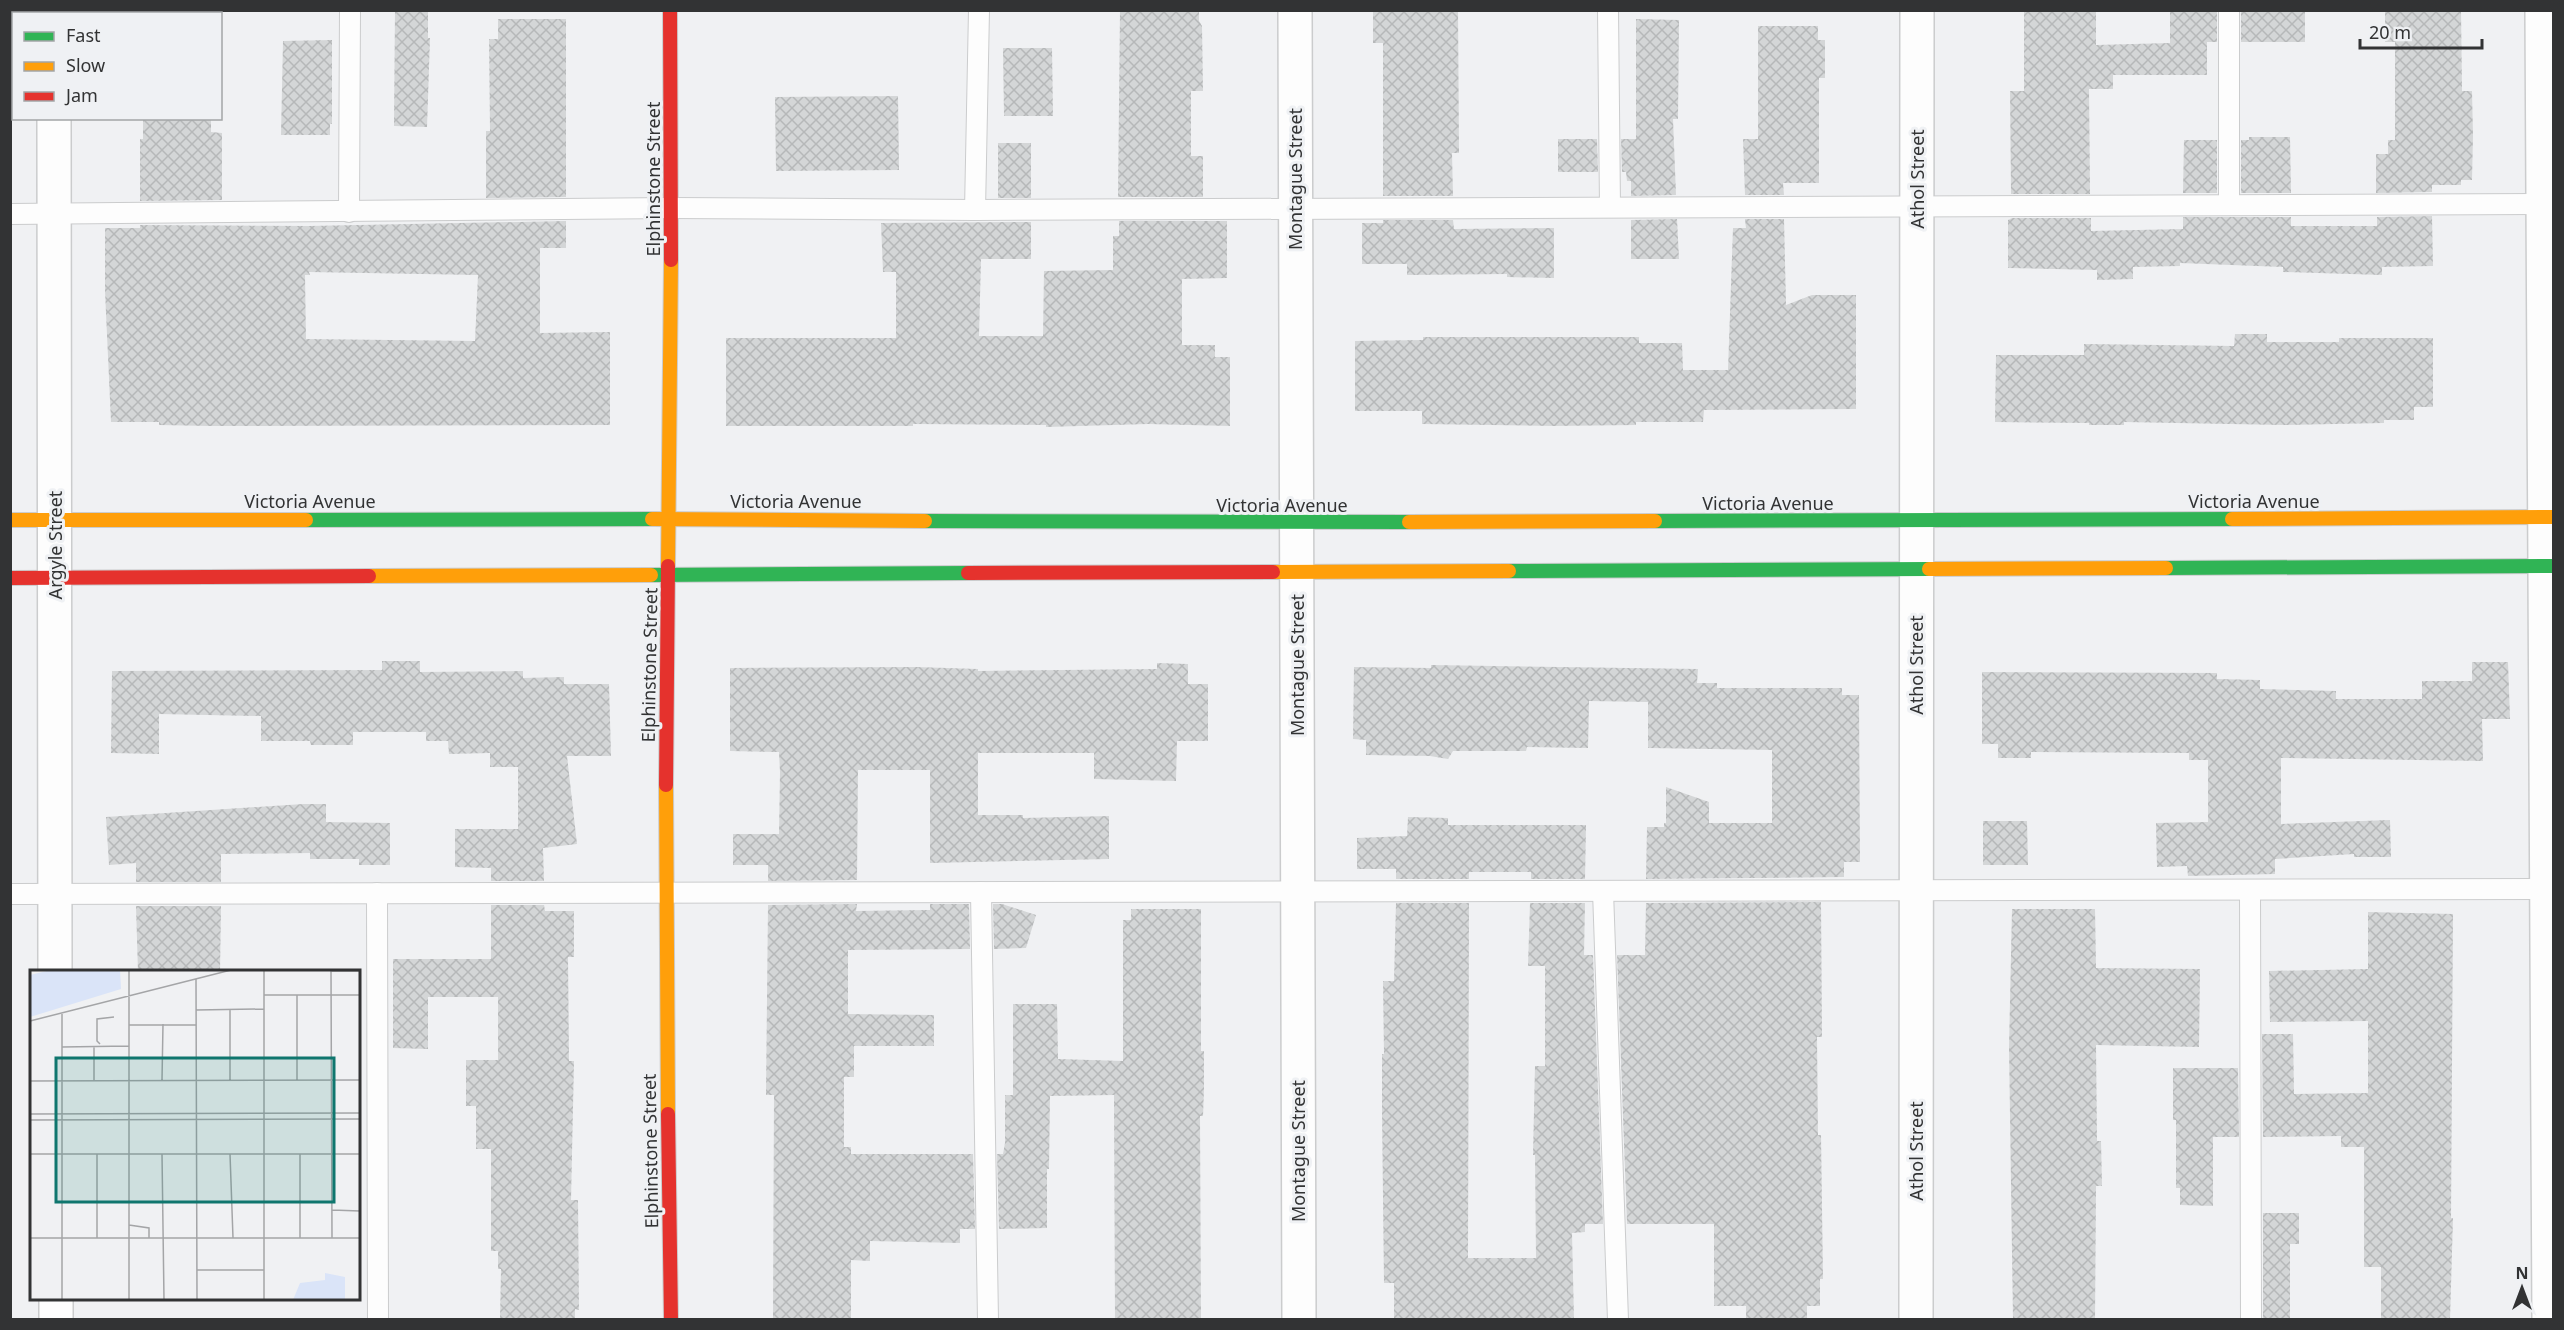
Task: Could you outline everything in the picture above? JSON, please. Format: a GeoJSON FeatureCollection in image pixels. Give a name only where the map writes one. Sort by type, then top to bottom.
{"type":"FeatureCollection","features":[{"type":"Feature","properties":{"kind":"street","name":"Elphinstone Street"},"geometry":{"type":"LineString","coordinates":[[670,10],[671,208],[665,892],[671,1320]]}},
{"type":"Feature","properties":{"kind":"street","name":"Montague Street"},"geometry":{"type":"LineString","coordinates":[[1295,10],[1299,1320]]}},
{"type":"Feature","properties":{"kind":"street","name":"Athol Street"},"geometry":{"type":"LineString","coordinates":[[1916,1320],[1917,10]]}},
{"type":"Feature","properties":{"kind":"street"},"geometry":{"type":"LineString","coordinates":[[2542,10],[2548,204],[2549,1320]]}},
{"type":"Feature","properties":{"kind":"street","name":"Argyle Street"},"geometry":{"type":"LineString","coordinates":[[54,120],[55,970]]}},
{"type":"Feature","properties":{"kind":"street","name":"Victoria Avenue"},"geometry":{"type":"LineString","coordinates":[[10,519],[669,519],[1296,524],[2549,517]]}},
{"type":"Feature","properties":{"kind":"street"},"geometry":{"type":"LineString","coordinates":[[10,578],[2549,566]]}},
{"type":"Feature","properties":{"kind":"street"},"geometry":{"type":"LineString","coordinates":[[56,1300],[56,1320]]}},
{"type":"Feature","properties":{"kind":"lane"},"geometry":{"type":"LineString","coordinates":[[349,212],[350,10]]}},
{"type":"Feature","properties":{"kind":"lane"},"geometry":{"type":"LineString","coordinates":[[975,210],[979,10]]}},
{"type":"Feature","properties":{"kind":"lane"},"geometry":{"type":"LineString","coordinates":[[1608,10],[1610,207]]}},
{"type":"Feature","properties":{"kind":"lane"},"geometry":{"type":"LineString","coordinates":[[2229,10],[2229,205]]}},
{"type":"Feature","properties":{"kind":"lane"},"geometry":{"type":"LineString","coordinates":[[10,214],[671,208],[975,210],[2548,204]]}},
{"type":"Feature","properties":{"kind":"lane"},"geometry":{"type":"LineString","coordinates":[[10,894],[2550,889]]}},
{"type":"Feature","properties":{"kind":"lane"},"geometry":{"type":"LineString","coordinates":[[2250,890],[2251,1320]]}},
{"type":"Feature","properties":{"kind":"lane"},"geometry":{"type":"LineString","coordinates":[[1604,891],[1618,1320]]}},
{"type":"Feature","properties":{"kind":"lane"},"geometry":{"type":"LineString","coordinates":[[377,892],[378,1320]]}},
{"type":"Feature","properties":{"kind":"lane"},"geometry":{"type":"LineString","coordinates":[[981,892],[988,1320]]}},
{"type":"Feature","properties":{"kind":"building"},"geometry":{"type":"Polygon","coordinates":[[[395,10],[428,10],[428,38],[430,38],[427,127],[394,126],[395,10]]]}},
{"type":"Feature","properties":{"kind":"building"},"geometry":{"type":"Polygon","coordinates":[[[1120,10],[1199,10],[1199,21],[1202,26],[1203,91],[1191,91],[1191,156],[1203,156],[1203,197],[1118,197],[1120,10]]]}},
{"type":"Feature","properties":{"kind":"building"},"geometry":{"type":"Polygon","coordinates":[[[1373,10],[1458,10],[1459,153],[1452,153],[1453,196],[1383,196],[1383,43],[1373,43],[1373,10]]]}},
{"type":"Feature","properties":{"kind":"building"},"geometry":{"type":"Polygon","coordinates":[[[2024,10],[2096,10],[2096,45],[2170,43],[2170,10],[2217,10],[2217,42],[2207,42],[2207,75],[2113,75],[2113,89],[2089,89],[2090,194],[2011,194],[2010,91],[2024,91],[2024,10]]]}},
{"type":"Feature","properties":{"kind":"building"},"geometry":{"type":"Polygon","coordinates":[[[2241,10],[2305,10],[2305,42],[2241,42],[2241,10]]]}},
{"type":"Feature","properties":{"kind":"building"},"geometry":{"type":"Polygon","coordinates":[[[2385,10],[2461,10],[2462,91],[2472,91],[2472,180],[2461,180],[2461,185],[2432,185],[2432,192],[2376,193],[2376,154],[2388,154],[2388,140],[2395,140],[2395,42],[2385,42],[2385,10]]]}},
{"type":"Feature","properties":{"kind":"building"},"geometry":{"type":"Polygon","coordinates":[[[498,19],[566,19],[566,197],[486,198],[486,131],[490,131],[489,39],[498,39],[498,19]]]}},
{"type":"Feature","properties":{"kind":"building"},"geometry":{"type":"Polygon","coordinates":[[[1636,19],[1679,20],[1678,119],[1673,119],[1676,195],[1631,196],[1631,181],[1627,181],[1626,172],[1622,172],[1621,139],[1636,139],[1636,19]]]}},
{"type":"Feature","properties":{"kind":"building"},"geometry":{"type":"Polygon","coordinates":[[[1758,26],[1818,26],[1818,40],[1825,40],[1825,78],[1819,78],[1819,183],[1783,183],[1784,195],[1745,195],[1743,139],[1758,139],[1758,26]]]}},
{"type":"Feature","properties":{"kind":"building"},"geometry":{"type":"Polygon","coordinates":[[[332,40],[330,135],[281,135],[283,41],[332,40]]]}},
{"type":"Feature","properties":{"kind":"building"},"geometry":{"type":"Polygon","coordinates":[[[1003,48],[1052,48],[1053,116],[1004,116],[1003,48]]]}},
{"type":"Feature","properties":{"kind":"building"},"geometry":{"type":"Polygon","coordinates":[[[898,96],[899,170],[776,171],[775,97],[898,96]]]}},
{"type":"Feature","properties":{"kind":"building"},"geometry":{"type":"Polygon","coordinates":[[[143,120],[211,120],[211,132],[222,133],[222,200],[140,201],[140,139],[143,139],[143,120]]]}},
{"type":"Feature","properties":{"kind":"building"},"geometry":{"type":"Polygon","coordinates":[[[2249,137],[2290,137],[2291,193],[2241,193],[2241,140],[2249,140],[2249,137]]]}},
{"type":"Feature","properties":{"kind":"building"},"geometry":{"type":"Polygon","coordinates":[[[1558,139],[1597,139],[1598,172],[1558,172],[1558,139]]]}},
{"type":"Feature","properties":{"kind":"building"},"geometry":{"type":"Polygon","coordinates":[[[2184,140],[2217,140],[2217,193],[2183,193],[2184,140]]]}},
{"type":"Feature","properties":{"kind":"building"},"geometry":{"type":"Polygon","coordinates":[[[998,143],[1031,143],[1031,198],[998,198],[998,143]]]}},
{"type":"Feature","properties":{"kind":"building"},"geometry":{"type":"Polygon","coordinates":[[[2432,216],[2433,266],[2382,267],[2382,275],[2283,272],[2283,267],[2180,263],[2180,266],[2133,267],[2133,279],[2097,280],[2097,270],[2008,268],[2008,220],[2012,218],[2091,218],[2091,231],[2183,229],[2183,217],[2291,217],[2291,226],[2377,226],[2377,217],[2432,216]]]}},
{"type":"Feature","properties":{"kind":"building"},"geometry":{"type":"Polygon","coordinates":[[[1677,219],[1679,259],[1631,259],[1631,220],[1677,219]]]}},
{"type":"Feature","properties":{"kind":"building"},"geometry":{"type":"Polygon","coordinates":[[[1745,219],[1784,219],[1786,305],[1812,295],[1856,295],[1856,409],[1704,410],[1703,422],[1554,426],[1422,424],[1422,411],[1355,411],[1355,341],[1423,340],[1423,337],[1639,337],[1639,343],[1682,343],[1683,370],[1728,370],[1733,228],[1746,228],[1745,219]]]}},
{"type":"Feature","properties":{"kind":"building"},"geometry":{"type":"Polygon","coordinates":[[[1383,220],[1453,220],[1454,229],[1554,228],[1554,278],[1507,277],[1507,274],[1407,275],[1407,264],[1362,264],[1362,223],[1383,223],[1383,220]]]}},
{"type":"Feature","properties":{"kind":"building"},"geometry":{"type":"Polygon","coordinates":[[[566,221],[566,248],[540,248],[540,333],[610,332],[610,425],[209,426],[159,425],[159,422],[111,422],[105,291],[105,228],[140,228],[140,225],[309,226],[566,221]],[[309,272],[310,275],[305,275],[306,339],[475,341],[478,275],[309,272]]]}},
{"type":"Feature","properties":{"kind":"building"},"geometry":{"type":"Polygon","coordinates":[[[1119,221],[1227,221],[1227,278],[1182,279],[1182,345],[1215,345],[1215,357],[1230,357],[1230,426],[1148,424],[1046,427],[1046,425],[913,424],[913,426],[726,426],[726,338],[896,338],[896,272],[883,272],[881,223],[1031,222],[1031,259],[981,259],[979,336],[1043,336],[1044,271],[1113,270],[1113,236],[1119,236],[1119,221]]]}},
{"type":"Feature","properties":{"kind":"building"},"geometry":{"type":"Polygon","coordinates":[[[2235,334],[2267,334],[2267,342],[2339,342],[2339,338],[2433,338],[2433,407],[2414,407],[2414,420],[2384,420],[2384,423],[2283,425],[2124,422],[2124,425],[2089,425],[2089,423],[1995,422],[1996,355],[2084,355],[2084,344],[2234,346],[2235,334]]]}},
{"type":"Feature","properties":{"kind":"building"},"geometry":{"type":"Polygon","coordinates":[[[382,661],[420,661],[420,672],[523,671],[523,678],[564,677],[564,684],[609,684],[611,756],[567,756],[577,844],[543,848],[544,881],[491,881],[491,868],[455,867],[455,829],[518,829],[518,767],[490,767],[490,753],[449,754],[448,741],[426,741],[426,732],[353,732],[353,745],[311,745],[310,741],[261,741],[261,716],[159,714],[159,754],[111,753],[112,671],[382,670],[382,661]]]}},
{"type":"Feature","properties":{"kind":"building"},"geometry":{"type":"Polygon","coordinates":[[[2472,662],[2508,662],[2510,719],[2482,719],[2483,761],[2281,758],[2281,824],[2390,820],[2391,857],[2354,857],[2354,854],[2275,859],[2275,874],[2188,876],[2187,866],[2157,867],[2156,823],[2208,822],[2208,760],[2189,760],[2189,753],[2031,752],[2031,758],[1998,758],[1998,744],[1982,744],[1982,672],[2217,673],[2217,679],[2260,680],[2260,689],[2336,691],[2336,699],[2422,699],[2422,681],[2472,681],[2472,662]]]}},
{"type":"Feature","properties":{"kind":"building"},"geometry":{"type":"Polygon","coordinates":[[[1157,663],[1188,664],[1188,684],[1208,684],[1208,741],[1177,741],[1176,781],[1094,779],[1094,753],[978,753],[978,815],[1023,815],[1023,818],[1109,816],[1109,859],[930,863],[930,770],[858,770],[857,880],[768,881],[768,865],[733,865],[733,834],[779,834],[780,772],[779,752],[730,751],[730,668],[916,667],[978,669],[978,671],[1157,669],[1157,663]]]}},
{"type":"Feature","properties":{"kind":"building"},"geometry":{"type":"Polygon","coordinates":[[[1431,665],[1698,669],[1697,683],[1717,683],[1717,688],[1842,688],[1842,695],[1859,695],[1860,862],[1844,862],[1844,877],[1646,879],[1647,827],[1664,827],[1666,823],[1666,787],[1709,802],[1709,823],[1772,823],[1772,750],[1648,748],[1648,702],[1589,701],[1588,748],[1527,747],[1526,751],[1453,751],[1448,759],[1430,756],[1366,755],[1366,740],[1353,739],[1354,667],[1431,668],[1431,665]]]}},
{"type":"Feature","properties":{"kind":"building"},"geometry":{"type":"Polygon","coordinates":[[[326,804],[326,822],[390,823],[390,865],[359,865],[359,859],[310,859],[310,853],[221,854],[221,882],[136,882],[136,863],[109,865],[106,817],[326,804]]]}},
{"type":"Feature","properties":{"kind":"building"},"geometry":{"type":"Polygon","coordinates":[[[1408,817],[1448,818],[1448,825],[1586,825],[1585,879],[1531,879],[1531,872],[1469,872],[1469,879],[1396,879],[1396,869],[1357,869],[1357,838],[1407,836],[1408,817]]]}},
{"type":"Feature","properties":{"kind":"building"},"geometry":{"type":"Polygon","coordinates":[[[1983,821],[2027,821],[2028,865],[1983,865],[1983,821]]]}},
{"type":"Feature","properties":{"kind":"building"},"geometry":{"type":"Polygon","coordinates":[[[1821,902],[1822,1037],[1817,1037],[1823,1279],[1820,1279],[1820,1306],[1807,1306],[1807,1320],[1746,1320],[1746,1306],[1714,1306],[1714,1224],[1627,1224],[1617,955],[1645,955],[1646,903],[1821,902]]]}},
{"type":"Feature","properties":{"kind":"building"},"geometry":{"type":"Polygon","coordinates":[[[1396,903],[1469,903],[1468,1258],[1536,1258],[1535,1155],[1533,1155],[1535,1066],[1545,1066],[1545,966],[1528,966],[1530,903],[1585,903],[1584,955],[1593,955],[1603,1224],[1585,1224],[1585,1232],[1572,1233],[1574,1320],[1394,1320],[1394,1283],[1384,1283],[1382,1054],[1384,1054],[1383,981],[1394,981],[1396,903]]]}},
{"type":"Feature","properties":{"kind":"building"},"geometry":{"type":"Polygon","coordinates":[[[857,904],[856,911],[930,910],[930,904],[969,904],[970,949],[848,950],[848,1014],[934,1015],[934,1046],[854,1046],[854,1077],[844,1077],[844,1147],[851,1147],[851,1154],[973,1154],[975,1229],[960,1229],[960,1243],[870,1241],[870,1261],[851,1260],[851,1320],[773,1320],[774,1095],[766,1095],[768,905],[857,904]]]}},
{"type":"Feature","properties":{"kind":"building"},"geometry":{"type":"Polygon","coordinates":[[[993,904],[1002,904],[1036,915],[1026,948],[994,949],[993,904]]]}},
{"type":"Feature","properties":{"kind":"building"},"geometry":{"type":"Polygon","coordinates":[[[491,905],[544,905],[545,911],[574,911],[574,957],[568,957],[569,1061],[574,1061],[571,1200],[578,1200],[579,1310],[575,1309],[575,1320],[500,1320],[501,1269],[498,1269],[498,1251],[491,1251],[491,1149],[476,1149],[476,1106],[466,1106],[466,1060],[498,1060],[498,997],[428,997],[428,1049],[393,1048],[393,959],[491,959],[491,905]]]}},
{"type":"Feature","properties":{"kind":"building"},"geometry":{"type":"Polygon","coordinates":[[[136,906],[221,906],[220,970],[138,970],[136,906]]]}},
{"type":"Feature","properties":{"kind":"building"},"geometry":{"type":"Polygon","coordinates":[[[1131,909],[1201,909],[1201,1051],[1204,1051],[1204,1089],[1203,1116],[1200,1116],[1201,1320],[1115,1320],[1114,1095],[1050,1096],[1047,1228],[999,1229],[997,1154],[1003,1154],[1005,1143],[1005,1095],[1013,1095],[1013,1004],[1057,1004],[1058,1059],[1123,1061],[1123,920],[1131,920],[1131,909]]]}},
{"type":"Feature","properties":{"kind":"building"},"geometry":{"type":"Polygon","coordinates":[[[2012,909],[2095,909],[2096,968],[2200,969],[2199,1047],[2096,1045],[2097,1141],[2101,1141],[2102,1186],[2096,1186],[2095,1320],[2013,1320],[2009,1047],[2012,909]]]}},
{"type":"Feature","properties":{"kind":"building"},"geometry":{"type":"Polygon","coordinates":[[[2368,912],[2453,914],[2451,1218],[2453,1218],[2450,1320],[2381,1320],[2381,1267],[2364,1267],[2364,1147],[2341,1147],[2341,1136],[2263,1137],[2262,1034],[2293,1034],[2294,1094],[2368,1093],[2368,1021],[2270,1022],[2269,971],[2368,969],[2368,912]]]}},
{"type":"Feature","properties":{"kind":"building"},"geometry":{"type":"Polygon","coordinates":[[[2173,1068],[2238,1068],[2239,1137],[2213,1137],[2213,1206],[2180,1205],[2180,1188],[2176,1188],[2173,1068]]]}},
{"type":"Feature","properties":{"kind":"building"},"geometry":{"type":"Polygon","coordinates":[[[2263,1213],[2299,1213],[2299,1244],[2290,1244],[2290,1320],[2263,1320],[2263,1213]]]}},
{"type":"Feature","properties":{"kind":"traffic: fast"},"geometry":{"type":"LineString","coordinates":[[306,520],[652,519]]}},
{"type":"Feature","properties":{"kind":"traffic: fast"},"geometry":{"type":"LineString","coordinates":[[1655,521],[2232,519]]}},
{"type":"Feature","properties":{"kind":"traffic: fast"},"geometry":{"type":"LineString","coordinates":[[925,521],[1409,522]]}},
{"type":"Feature","properties":{"kind":"traffic: fast"},"geometry":{"type":"LineString","coordinates":[[2166,568],[2554,566]]}},
{"type":"Feature","properties":{"kind":"traffic: fast"},"geometry":{"type":"LineString","coordinates":[[1509,571],[1929,569]]}},
{"type":"Feature","properties":{"kind":"traffic: fast"},"geometry":{"type":"LineString","coordinates":[[651,575],[968,573]]}},
{"type":"Feature","properties":{"kind":"traffic: slow"},"geometry":{"type":"LineString","coordinates":[[668,566],[671,260]]}},
{"type":"Feature","properties":{"kind":"traffic: slow"},"geometry":{"type":"LineString","coordinates":[[2232,519],[2554,517]]}},
{"type":"Feature","properties":{"kind":"traffic: slow"},"geometry":{"type":"LineString","coordinates":[[652,519],[925,521]]}},
{"type":"Feature","properties":{"kind":"traffic: slow"},"geometry":{"type":"LineString","coordinates":[[10,520],[306,520]]}},
{"type":"Feature","properties":{"kind":"traffic: slow"},"geometry":{"type":"LineString","coordinates":[[1409,522],[1655,521]]}},
{"type":"Feature","properties":{"kind":"traffic: slow"},"geometry":{"type":"LineString","coordinates":[[1929,569],[2166,568]]}},
{"type":"Feature","properties":{"kind":"traffic: slow"},"geometry":{"type":"LineString","coordinates":[[1273,572],[1509,571]]}},
{"type":"Feature","properties":{"kind":"traffic: slow"},"geometry":{"type":"LineString","coordinates":[[369,576],[651,575]]}},
{"type":"Feature","properties":{"kind":"traffic: slow"},"geometry":{"type":"LineString","coordinates":[[666,785],[668,1114]]}},
{"type":"Feature","properties":{"kind":"traffic: jam"},"geometry":{"type":"LineString","coordinates":[[670,10],[671,260]]}},
{"type":"Feature","properties":{"kind":"traffic: jam"},"geometry":{"type":"LineString","coordinates":[[666,785],[668,566]]}},
{"type":"Feature","properties":{"kind":"traffic: jam"},"geometry":{"type":"LineString","coordinates":[[968,573],[1273,572]]}},
{"type":"Feature","properties":{"kind":"traffic: jam"},"geometry":{"type":"LineString","coordinates":[[10,578],[369,576]]}},
{"type":"Feature","properties":{"kind":"traffic: jam"},"geometry":{"type":"LineString","coordinates":[[668,1114],[671,1320]]}}]}
